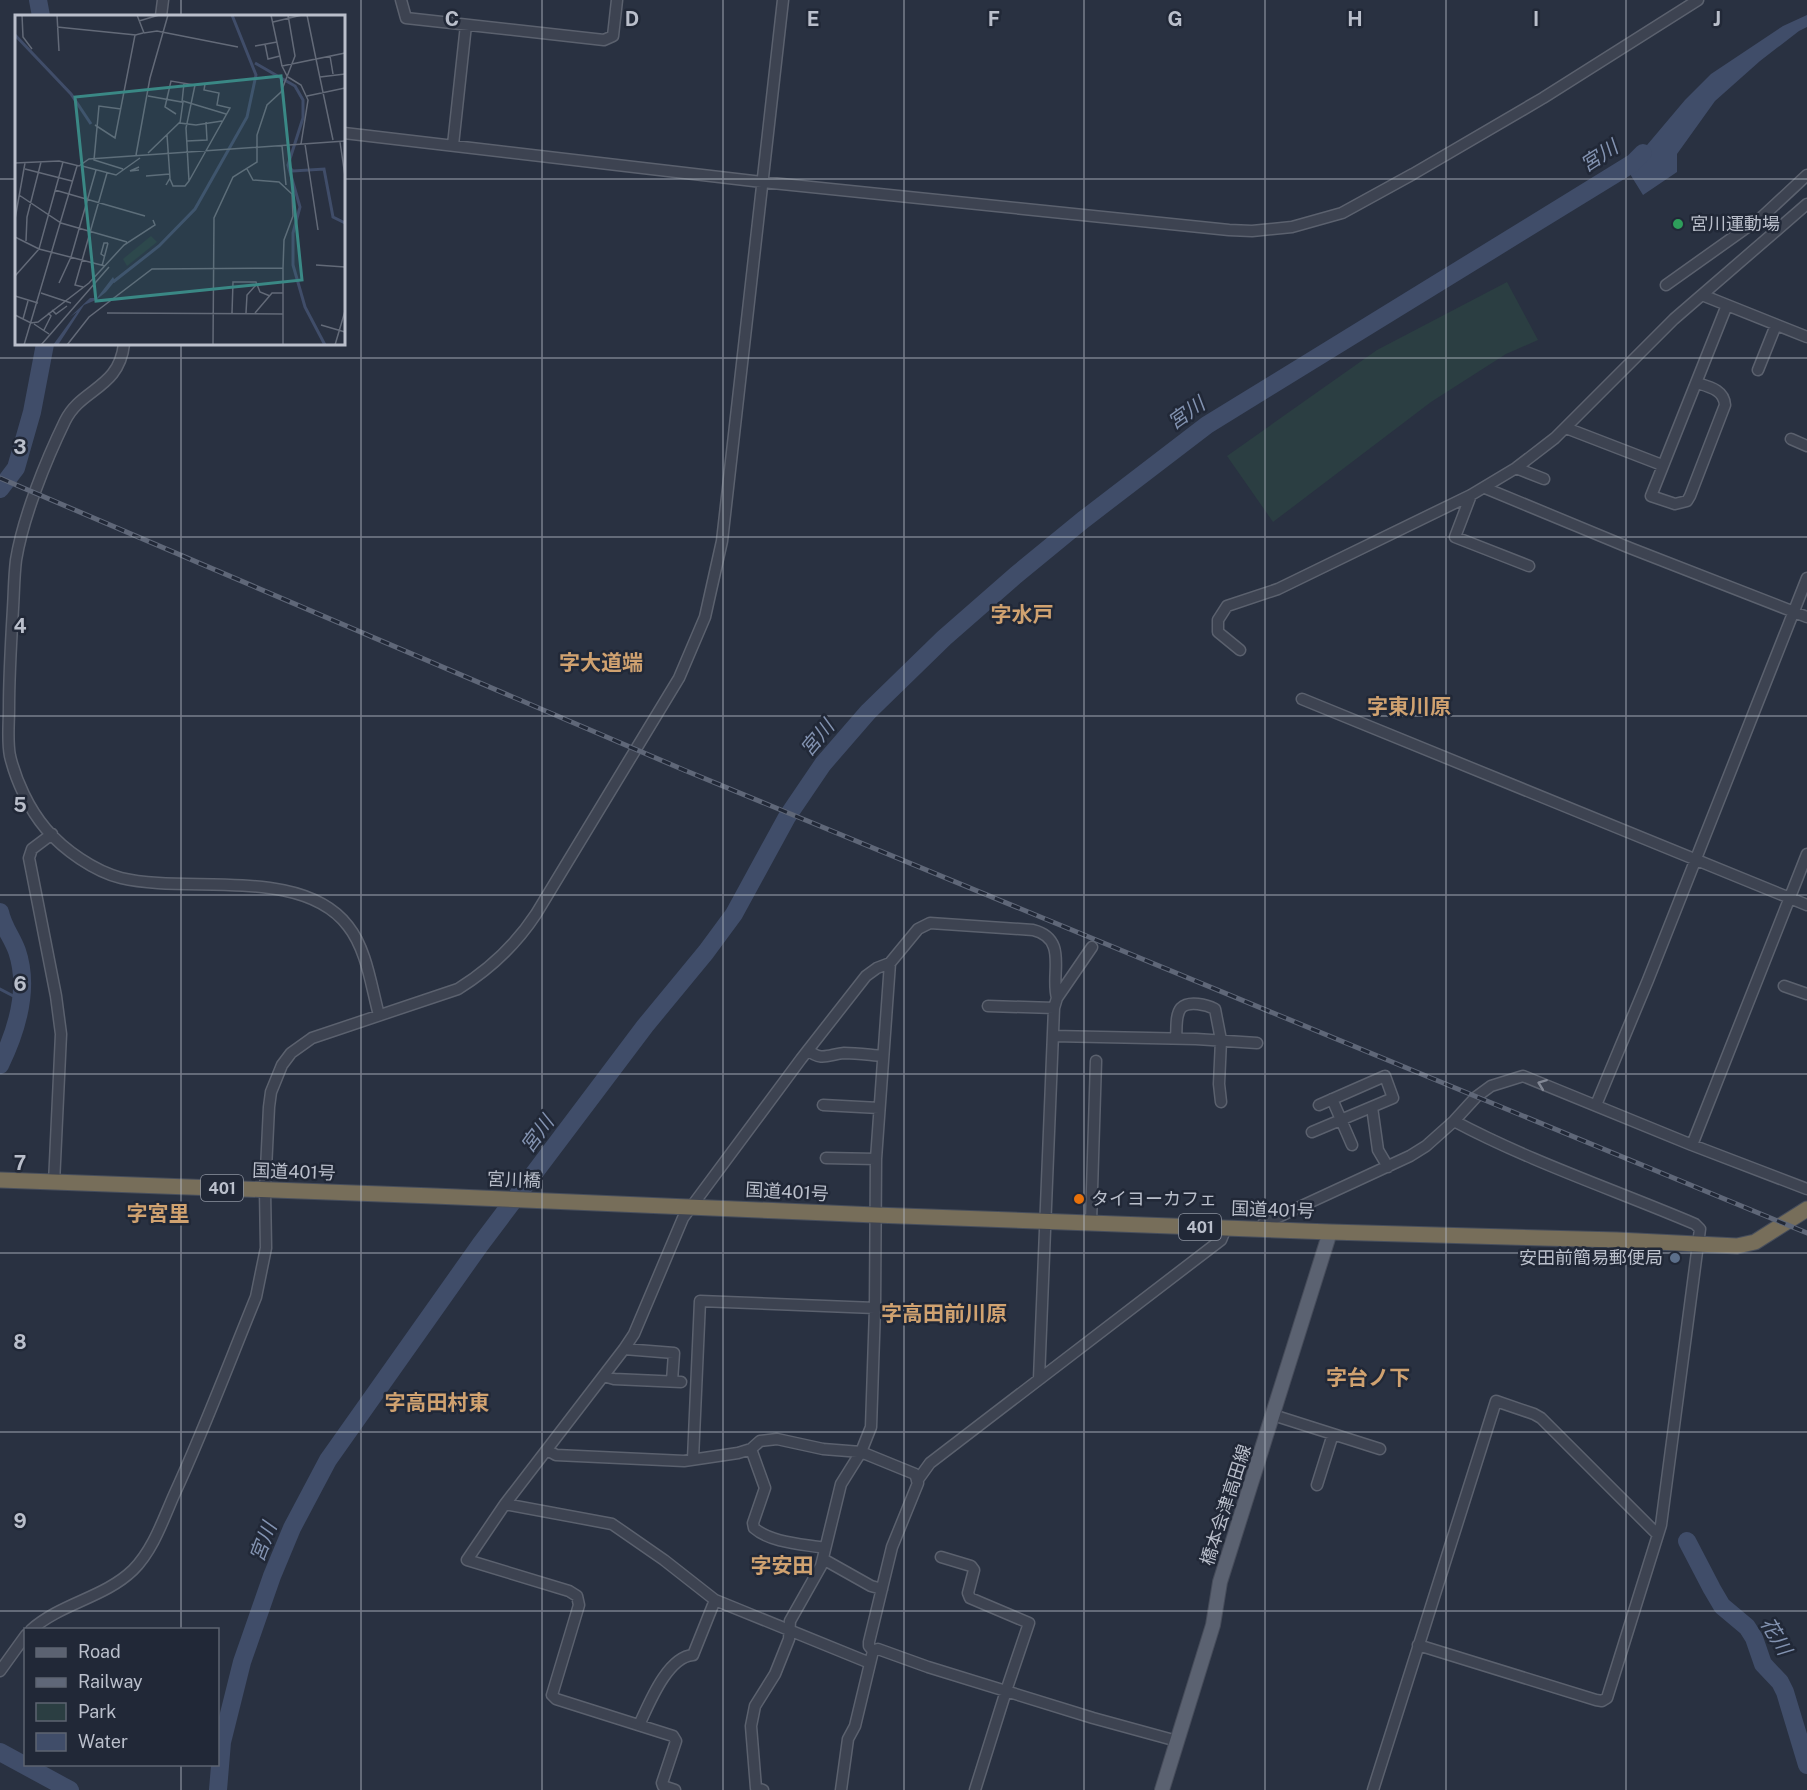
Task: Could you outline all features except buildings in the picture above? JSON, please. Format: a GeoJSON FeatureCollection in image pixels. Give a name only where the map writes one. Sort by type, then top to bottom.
{"type":"FeatureCollection","features":[{"type":"Feature","properties":{"kind":"highway","name":"国道401号"},"geometry":{"type":"LineString","coordinates":[[0,1180],[443,1197]]}},
{"type":"Feature","properties":{"kind":"highway","name":"宮川橋"},"geometry":{"type":"LineString","coordinates":[[443,1197],[583,1202]]}},
{"type":"Feature","properties":{"kind":"highway","name":"国道401号"},"geometry":{"type":"LineString","coordinates":[[583,1202],[1330,1232],[1747,1245],[1807,1209]]}},
{"type":"Feature","properties":{"kind":"main road","name":"橋本会津高田線"},"geometry":{"type":"LineString","coordinates":[[1162,1790],[1213,1625],[1221,1582],[1330,1232]]}},
{"type":"Feature","properties":{"kind":"street"},"geometry":{"type":"LineString","coordinates":[[161,15],[163,0]]}},
{"type":"Feature","properties":{"kind":"street"},"geometry":{"type":"LineString","coordinates":[[401,0],[406,18],[604,40],[613,36],[617,0]]}},
{"type":"Feature","properties":{"kind":"street"},"geometry":{"type":"LineString","coordinates":[[32,1628],[50,1615],[117,1583],[134,1569],[148,1551],[190,1461],[256,1297],[266,1248],[265,1190],[269,1107],[271,1092],[282,1065],[291,1053],[312,1038],[458,989],[479,976],[504,955],[536,914],[679,678],[705,617],[722,541],[783,0]]}},
{"type":"Feature","properties":{"kind":"street"},"geometry":{"type":"LineString","coordinates":[[345,133],[762,182],[1252,231],[1292,227],[1342,213],[1552,92],[1698,0]]}},
{"type":"Feature","properties":{"kind":"street"},"geometry":{"type":"LineString","coordinates":[[453,145],[466,25]]}},
{"type":"Feature","properties":{"kind":"street"},"geometry":{"type":"LineString","coordinates":[[1666,285],[1763,216],[1807,175]]}},
{"type":"Feature","properties":{"kind":"street"},"geometry":{"type":"LineString","coordinates":[[1240,650],[1218,632],[1218,620],[1227,606],[1278,589],[1472,495],[1516,468],[1566,428],[1674,319],[1807,204]]}},
{"type":"Feature","properties":{"kind":"street"},"geometry":{"type":"LineString","coordinates":[[1702,295],[1807,337]]}},
{"type":"Feature","properties":{"kind":"street"},"geometry":{"type":"LineString","coordinates":[[1697,383],[1721,393],[1725,405],[1687,501],[1675,504],[1651,496],[1727,305]]}},
{"type":"Feature","properties":{"kind":"street"},"geometry":{"type":"LineString","coordinates":[[1758,370],[1776,325]]}},
{"type":"Feature","properties":{"kind":"street"},"geometry":{"type":"LineString","coordinates":[[124,345],[121,360],[112,375],[75,407],[65,422],[30,507],[16,561],[9,693],[10,754],[22,790],[45,828],[68,849],[88,863],[119,877],[152,884],[288,891],[306,895],[322,903],[336,912],[358,941],[379,1015]]}},
{"type":"Feature","properties":{"kind":"street"},"geometry":{"type":"LineString","coordinates":[[1566,428],[1662,465]]}},
{"type":"Feature","properties":{"kind":"street"},"geometry":{"type":"LineString","coordinates":[[1791,439],[1807,446]]}},
{"type":"Feature","properties":{"kind":"street"},"geometry":{"type":"LineString","coordinates":[[1516,468],[1544,479]]}},
{"type":"Feature","properties":{"kind":"street"},"geometry":{"type":"LineString","coordinates":[[1485,488],[1807,617]]}},
{"type":"Feature","properties":{"kind":"street"},"geometry":{"type":"LineString","coordinates":[[1472,495],[1455,537],[1528,566]]}},
{"type":"Feature","properties":{"kind":"street"},"geometry":{"type":"LineString","coordinates":[[1596,1105],[1648,980],[1807,578]]}},
{"type":"Feature","properties":{"kind":"street"},"geometry":{"type":"LineString","coordinates":[[1302,699],[1807,905]]}},
{"type":"Feature","properties":{"kind":"street"},"geometry":{"type":"LineString","coordinates":[[52,834],[32,849],[28,858],[57,996],[61,1034],[54,1183]]}},
{"type":"Feature","properties":{"kind":"street"},"geometry":{"type":"LineString","coordinates":[[1692,1145],[1807,854]]}},
{"type":"Feature","properties":{"kind":"street"},"geometry":{"type":"LineString","coordinates":[[675,1790],[663,1786],[662,1783],[676,1738],[556,1699],[552,1695],[579,1605],[577,1596],[569,1591],[467,1560],[505,1504],[634,1334],[682,1218],[866,976],[890,963],[918,929],[930,923],[1033,930],[1045,935],[1054,948],[1056,1003],[1044,1221],[1040,1379]]}},
{"type":"Feature","properties":{"kind":"street"},"geometry":{"type":"LineString","coordinates":[[1056,1003],[1092,947]]}},
{"type":"Feature","properties":{"kind":"street"},"geometry":{"type":"LineString","coordinates":[[758,1789],[751,1726],[755,1706],[775,1674],[783,1656],[789,1639],[790,1621],[821,1566],[841,1484],[861,1452],[871,1427],[876,1159],[890,963]]}},
{"type":"Feature","properties":{"kind":"street"},"geometry":{"type":"LineString","coordinates":[[1784,986],[1807,994]]}},
{"type":"Feature","properties":{"kind":"street"},"geometry":{"type":"LineString","coordinates":[[988,1006],[1056,1003]]}},
{"type":"Feature","properties":{"kind":"street"},"geometry":{"type":"LineString","coordinates":[[1176,1038],[1180,1009],[1184,1006],[1207,1005],[1215,1009],[1221,1040],[1219,1084],[1221,1102]]}},
{"type":"Feature","properties":{"kind":"street"},"geometry":{"type":"LineString","coordinates":[[1053,1036],[1176,1038],[1257,1043]]}},
{"type":"Feature","properties":{"kind":"street"},"geometry":{"type":"LineString","coordinates":[[808,1050],[813,1054],[829,1057],[842,1053],[883,1056]]}},
{"type":"Feature","properties":{"kind":"street"},"geometry":{"type":"LineString","coordinates":[[1091,1222],[1096,1061]]}},
{"type":"Feature","properties":{"kind":"street"},"geometry":{"type":"LineString","coordinates":[[1312,1132],[1393,1098],[1386,1076],[1318,1105]]}},
{"type":"Feature","properties":{"kind":"street"},"geometry":{"type":"LineString","coordinates":[[1260,1229],[1263,1224],[1388,1167],[1426,1146],[1476,1097],[1491,1086],[1523,1076],[1807,1189]]}},
{"type":"Feature","properties":{"kind":"street"},"geometry":{"type":"LineString","coordinates":[[1332,1099],[1352,1144]]}},
{"type":"Feature","properties":{"kind":"street"},"geometry":{"type":"LineString","coordinates":[[823,1105],[879,1108]]}},
{"type":"Feature","properties":{"kind":"street"},"geometry":{"type":"LineString","coordinates":[[1371,1107],[1378,1150],[1388,1167]]}},
{"type":"Feature","properties":{"kind":"street"},"geometry":{"type":"LineString","coordinates":[[1418,1645],[1602,1701],[1607,1698],[1661,1525],[1700,1229],[1695,1224],[1490,1141],[1454,1121]]}},
{"type":"Feature","properties":{"kind":"street"},"geometry":{"type":"LineString","coordinates":[[826,1158],[876,1159]]}},
{"type":"Feature","properties":{"kind":"street"},"geometry":{"type":"LineString","coordinates":[[873,1651],[869,1642],[892,1547],[917,1481],[930,1463],[1221,1240],[1226,1228]]}},
{"type":"Feature","properties":{"kind":"street"},"geometry":{"type":"LineString","coordinates":[[693,1459],[700,1301],[875,1308]]}},
{"type":"Feature","properties":{"kind":"street"},"geometry":{"type":"LineString","coordinates":[[604,1376],[615,1379],[676,1382],[674,1353],[624,1349]]}},
{"type":"Feature","properties":{"kind":"street"},"geometry":{"type":"LineString","coordinates":[[1373,1790],[1496,1401],[1541,1418],[1658,1534]]}},
{"type":"Feature","properties":{"kind":"street"},"geometry":{"type":"LineString","coordinates":[[1273,1415],[1380,1449]]}},
{"type":"Feature","properties":{"kind":"street"},"geometry":{"type":"LineString","coordinates":[[1317,1485],[1333,1434]]}},
{"type":"Feature","properties":{"kind":"street"},"geometry":{"type":"LineString","coordinates":[[547,1450],[556,1455],[676,1461],[751,1449],[760,1441],[777,1439],[823,1449],[861,1452],[915,1474],[917,1481]]}},
{"type":"Feature","properties":{"kind":"street"},"geometry":{"type":"LineString","coordinates":[[751,1449],[765,1488],[753,1523],[754,1528],[762,1533],[824,1554],[862,1581],[882,1589]]}},
{"type":"Feature","properties":{"kind":"street"},"geometry":{"type":"LineString","coordinates":[[505,1504],[612,1524],[715,1600],[870,1663]]}},
{"type":"Feature","properties":{"kind":"street"},"geometry":{"type":"LineString","coordinates":[[941,1557],[971,1566],[974,1570],[970,1598],[1029,1623],[1005,1691],[975,1790]]}},
{"type":"Feature","properties":{"kind":"street"},"geometry":{"type":"LineString","coordinates":[[639,1725],[658,1687],[680,1659],[693,1655],[715,1600]]}},
{"type":"Feature","properties":{"kind":"street"},"geometry":{"type":"LineString","coordinates":[[0,1671],[24,1638]]}},
{"type":"Feature","properties":{"kind":"street"},"geometry":{"type":"LineString","coordinates":[[873,1651],[878,1649],[1005,1691],[1177,1742]]}},
{"type":"Feature","properties":{"kind":"street"},"geometry":{"type":"LineString","coordinates":[[841,1790],[848,1739],[855,1726],[873,1651]]}},
{"type":"Feature","properties":{"kind":"green space"},"geometry":{"type":"Polygon","coordinates":[[[1507,282],[1538,340],[1506,354],[1431,402],[1273,522],[1227,456],[1377,350],[1507,282]]]}},
{"type":"Feature","properties":{"kind":"water"},"geometry":{"type":"Polygon","coordinates":[[[1807,15],[1807,27],[1760,61],[1715,101],[1677,154],[1677,172],[1643,195],[1622,161],[1642,151],[1685,100],[1711,74],[1783,26],[1807,15]]]}},
{"type":"Feature","properties":{"kind":"waterway"},"geometry":{"type":"LineString","coordinates":[[38,0],[41,15]]}},
{"type":"Feature","properties":{"kind":"waterway","name":"宮川"},"geometry":{"type":"LineString","coordinates":[[218,1790],[222,1742],[242,1662],[272,1576],[292,1528],[328,1460],[480,1245],[645,1026],[734,914],[787,817],[823,764],[868,712],[944,638],[1016,575],[1083,520],[1207,425],[1633,163],[1643,153]]}},
{"type":"Feature","properties":{"kind":"waterway"},"geometry":{"type":"LineString","coordinates":[[0,489],[16,468],[32,412],[45,345]]}},
{"type":"Feature","properties":{"kind":"waterway"},"geometry":{"type":"LineString","coordinates":[[0,912],[17,951],[22,980],[20,1009],[12,1038],[0,1065]]}},
{"type":"Feature","properties":{"kind":"waterway"},"geometry":{"type":"LineString","coordinates":[[0,989],[21,1000]]}},
{"type":"Feature","properties":{"kind":"waterway","name":"花川"},"geometry":{"type":"LineString","coordinates":[[1687,1541],[1722,1606],[1747,1627],[1754,1638],[1763,1664],[1780,1682],[1807,1765]]}},
{"type":"Feature","properties":{"kind":"waterway"},"geometry":{"type":"LineString","coordinates":[[0,1752],[24,1765]]}},
{"type":"Feature","properties":{"kind":"waterway"},"geometry":{"type":"LineString","coordinates":[[26,1766],[70,1790]]}},
{"type":"Feature","properties":{"kind":"railway"},"geometry":{"type":"LineString","coordinates":[[0,478],[684,770],[1807,1233]]}},
{"type":"Feature","properties":{"kind":"place","name":"宮川運動場"},"geometry":{"type":"Point","coordinates":[1678,224]}},
{"type":"Feature","properties":{"kind":"place","name":"タイヨーカフェ"},"geometry":{"type":"Point","coordinates":[1079,1199]}},
{"type":"Feature","properties":{"kind":"place","name":"安田前簡易郵便局"},"geometry":{"type":"Point","coordinates":[1675,1258]}},
{"type":"Feature","properties":{"kind":"district","name":"字水戸"},"geometry":{"type":"Point","coordinates":[1022,615]}},
{"type":"Feature","properties":{"kind":"district","name":"字大道端"},"geometry":{"type":"Point","coordinates":[601,663]}},
{"type":"Feature","properties":{"kind":"district","name":"字東川原"},"geometry":{"type":"Point","coordinates":[1409,707]}},
{"type":"Feature","properties":{"kind":"district","name":"字宮里"},"geometry":{"type":"Point","coordinates":[158,1214]}},
{"type":"Feature","properties":{"kind":"district","name":"字高田前川原"},"geometry":{"type":"Point","coordinates":[944,1314]}},
{"type":"Feature","properties":{"kind":"district","name":"字台ノ下"},"geometry":{"type":"Point","coordinates":[1368,1378]}},
{"type":"Feature","properties":{"kind":"district","name":"字高田村東"},"geometry":{"type":"Point","coordinates":[437,1403]}},
{"type":"Feature","properties":{"kind":"district","name":"字安田"},"geometry":{"type":"Point","coordinates":[782,1566]}}]}
